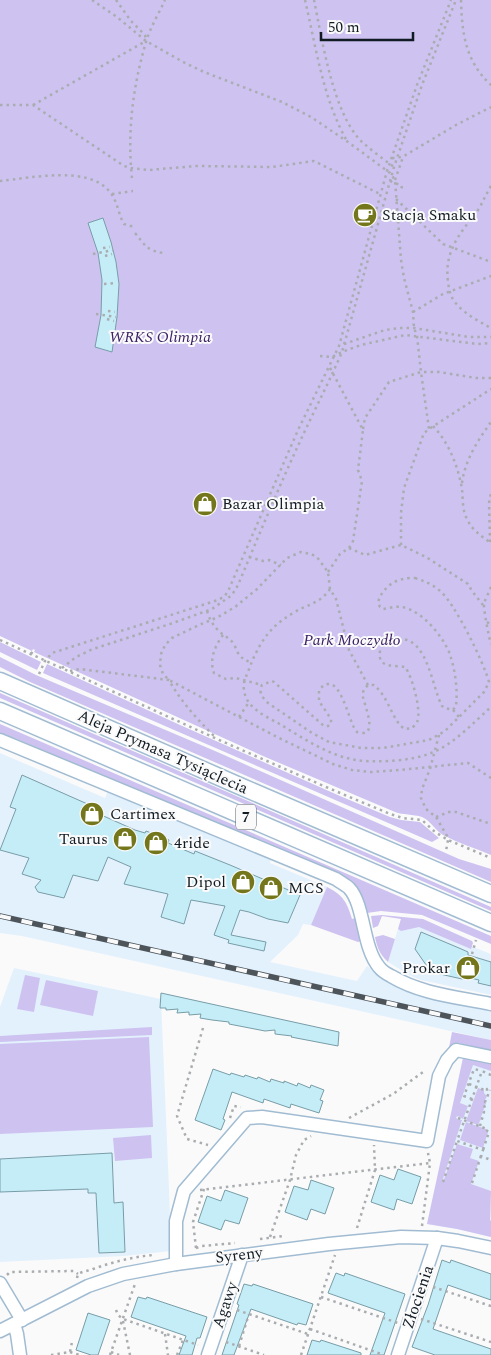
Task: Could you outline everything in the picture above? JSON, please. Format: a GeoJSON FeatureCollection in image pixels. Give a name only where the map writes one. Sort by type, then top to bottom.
{"type":"FeatureCollection","features":[{"type":"Feature","properties":{"kind":"main road","name":"Aleja Prymasa Tysiąclecia"},"geometry":{"type":"LineString","coordinates":[[0,681],[491,894]]}},
{"type":"Feature","properties":{"kind":"main road","name":"Aleja Prymasa Tysiąclecia"},"geometry":{"type":"LineString","coordinates":[[0,712],[491,923]]}},
{"type":"Feature","properties":{"kind":"street"},"geometry":{"type":"LineString","coordinates":[[0,740],[336,879],[349,888],[356,900],[368,946],[378,967],[384,972],[409,986],[422,990],[491,1004]]}},
{"type":"Feature","properties":{"kind":"street"},"geometry":{"type":"LineString","coordinates":[[176,1264],[176,1221],[184,1191],[247,1118],[262,1117],[427,1141],[439,1076],[447,1060],[456,1050],[491,1058]]}},
{"type":"Feature","properties":{"kind":"street","name":"Syreny"},"geometry":{"type":"LineString","coordinates":[[0,1330],[88,1286],[122,1274],[176,1264],[329,1244],[401,1237],[438,1238],[491,1248]]}},
{"type":"Feature","properties":{"kind":"street","name":"Złocienia"},"geometry":{"type":"LineString","coordinates":[[398,1355],[438,1238]]}},
{"type":"Feature","properties":{"kind":"street","name":"Agawy"},"geometry":{"type":"LineString","coordinates":[[205,1351],[242,1255]]}},
{"type":"Feature","properties":{"kind":"street"},"geometry":{"type":"LineString","coordinates":[[0,1283],[18,1322],[17,1334],[20,1355]]}},
{"type":"Feature","properties":{"kind":"path"},"geometry":{"type":"LineString","coordinates":[[92,0],[117,17],[146,41],[204,72],[282,102],[311,117],[387,171],[402,186],[401,190]]}},
{"type":"Feature","properties":{"kind":"path"},"geometry":{"type":"LineString","coordinates":[[116,0],[131,21],[145,35],[146,41]]}},
{"type":"Feature","properties":{"kind":"path"},"geometry":{"type":"LineString","coordinates":[[132,178],[132,102],[146,41],[165,0]]}},
{"type":"Feature","properties":{"kind":"path"},"geometry":{"type":"LineString","coordinates":[[305,0],[324,80],[336,118],[348,142]]}},
{"type":"Feature","properties":{"kind":"path"},"geometry":{"type":"LineString","coordinates":[[314,0],[330,74],[348,124],[360,140],[394,167]]}},
{"type":"Feature","properties":{"kind":"path"},"geometry":{"type":"LineString","coordinates":[[40,674],[45,661],[52,652],[218,600],[225,596],[298,430],[338,346],[387,171],[417,85],[451,0]]}},
{"type":"Feature","properties":{"kind":"path"},"geometry":{"type":"LineString","coordinates":[[62,668],[76,657],[93,649],[212,609],[232,595],[238,585],[303,433],[342,352],[391,176],[422,85],[456,0]]}},
{"type":"Feature","properties":{"kind":"path"},"geometry":{"type":"LineString","coordinates":[[461,0],[461,26],[466,45],[478,70],[491,85]]}},
{"type":"Feature","properties":{"kind":"path"},"geometry":{"type":"LineString","coordinates":[[33,105],[146,41]]}},
{"type":"Feature","properties":{"kind":"path"},"geometry":{"type":"LineString","coordinates":[[0,104],[33,105],[124,166],[131,168],[149,170],[196,166],[272,166],[314,161],[380,194]]}},
{"type":"Feature","properties":{"kind":"path"},"geometry":{"type":"LineString","coordinates":[[392,158],[404,156],[491,107]]}},
{"type":"Feature","properties":{"kind":"path"},"geometry":{"type":"LineString","coordinates":[[404,156],[395,181],[401,260],[413,312],[429,428]]}},
{"type":"Feature","properties":{"kind":"path"},"geometry":{"type":"LineString","coordinates":[[0,181],[69,175],[85,177],[104,185],[112,194],[124,224],[135,226]]}},
{"type":"Feature","properties":{"kind":"path"},"geometry":{"type":"LineString","coordinates":[[390,180],[395,181]]}},
{"type":"Feature","properties":{"kind":"path"},"geometry":{"type":"LineString","coordinates":[[491,186],[484,200],[452,248],[447,269],[450,291],[454,300],[461,309],[491,328]]}},
{"type":"Feature","properties":{"kind":"path"},"geometry":{"type":"LineString","coordinates":[[112,194],[133,191]]}},
{"type":"Feature","properties":{"kind":"path"},"geometry":{"type":"LineString","coordinates":[[396,200],[404,205],[443,244],[491,262]]}},
{"type":"Feature","properties":{"kind":"path"},"geometry":{"type":"LineString","coordinates":[[136,233],[148,249],[163,253]]}},
{"type":"Feature","properties":{"kind":"path"},"geometry":{"type":"LineString","coordinates":[[103,248],[110,247]]}},
{"type":"Feature","properties":{"kind":"path"},"geometry":{"type":"LineString","coordinates":[[92,254],[113,252],[105,256]]}},
{"type":"Feature","properties":{"kind":"path"},"geometry":{"type":"LineString","coordinates":[[413,312],[442,294],[491,276]]}},
{"type":"Feature","properties":{"kind":"path"},"geometry":{"type":"LineString","coordinates":[[104,284],[115,283]]}},
{"type":"Feature","properties":{"kind":"path"},"geometry":{"type":"LineString","coordinates":[[108,311],[115,312]]}},
{"type":"Feature","properties":{"kind":"path"},"geometry":{"type":"LineString","coordinates":[[96,314],[116,316]]}},
{"type":"Feature","properties":{"kind":"path"},"geometry":{"type":"LineString","coordinates":[[107,320],[114,321]]}},
{"type":"Feature","properties":{"kind":"path"},"geometry":{"type":"LineString","coordinates":[[344,344],[385,330],[400,328],[414,328],[469,337],[491,337]]}},
{"type":"Feature","properties":{"kind":"path"},"geometry":{"type":"LineString","coordinates":[[320,356],[332,357],[361,345],[405,335],[477,344],[491,343]]}},
{"type":"Feature","properties":{"kind":"path"},"geometry":{"type":"LineString","coordinates":[[329,366],[362,430]]}},
{"type":"Feature","properties":{"kind":"path"},"geometry":{"type":"LineString","coordinates":[[328,572],[340,554],[349,548],[353,541],[362,481],[358,470],[362,430],[365,418],[389,382],[421,372],[439,372],[476,378],[491,378]]}},
{"type":"Feature","properties":{"kind":"path"},"geometry":{"type":"LineString","coordinates":[[401,545],[404,488],[424,433],[491,389]]}},
{"type":"Feature","properties":{"kind":"path"},"geometry":{"type":"LineString","coordinates":[[461,486],[463,474],[478,440],[491,422]]}},
{"type":"Feature","properties":{"kind":"path"},"geometry":{"type":"LineString","coordinates":[[433,426],[445,441],[452,455],[461,486],[466,517],[474,531],[490,543]]}},
{"type":"Feature","properties":{"kind":"path"},"geometry":{"type":"LineString","coordinates":[[490,543],[489,503],[491,493]]}},
{"type":"Feature","properties":{"kind":"path"},"geometry":{"type":"LineString","coordinates":[[349,548],[365,555],[401,545],[426,557],[468,584],[483,605],[491,644]]}},
{"type":"Feature","properties":{"kind":"path"},"geometry":{"type":"LineString","coordinates":[[368,685],[349,650],[336,599],[330,589],[328,572],[317,557],[301,552],[287,558],[248,598],[235,608],[172,638],[165,645],[161,654],[160,665],[163,674],[169,680],[333,764],[352,770],[370,772],[468,763],[491,778]]}},
{"type":"Feature","properties":{"kind":"path"},"geometry":{"type":"LineString","coordinates":[[249,557],[263,561],[268,560],[282,565]]}},
{"type":"Feature","properties":{"kind":"path"},"geometry":{"type":"LineString","coordinates":[[262,685],[261,694],[268,703],[312,733],[335,743],[361,748],[383,748],[429,740],[445,731],[484,692],[488,682],[476,652],[450,600],[440,590],[415,578],[396,581],[381,594],[378,603],[383,609],[398,606],[415,611],[427,622],[443,642],[450,655],[456,687],[456,706],[453,710]]}},
{"type":"Feature","properties":{"kind":"path"},"geometry":{"type":"LineString","coordinates":[[483,605],[491,587]]}},
{"type":"Feature","properties":{"kind":"path"},"geometry":{"type":"LineString","coordinates":[[330,589],[319,601],[294,612],[265,636],[245,680],[244,687],[244,693],[249,702],[260,712],[310,743],[337,756],[356,760],[378,761],[417,757],[435,751],[460,735],[491,707]]}},
{"type":"Feature","properties":{"kind":"path"},"geometry":{"type":"LineString","coordinates":[[207,611],[209,620],[222,635],[234,644],[241,658],[252,664]]}},
{"type":"Feature","properties":{"kind":"path"},"geometry":{"type":"LineString","coordinates":[[487,622],[491,626]]}},
{"type":"Feature","properties":{"kind":"path"},"geometry":{"type":"LineString","coordinates":[[222,635],[212,657],[211,666],[214,673],[226,679],[236,678],[262,685],[272,681],[324,726],[331,724],[331,719],[319,700],[319,690],[323,686],[332,685],[338,689],[354,729],[362,734],[368,731],[370,724],[363,697],[364,689],[368,685],[374,685],[380,690],[401,727],[405,729],[412,728],[417,723],[419,716],[410,675],[405,667],[384,664],[380,650],[384,644],[393,639],[410,640],[419,649],[428,666],[442,706],[453,710],[460,717]]}},
{"type":"Feature","properties":{"kind":"path"},"geometry":{"type":"LineString","coordinates":[[0,640],[326,787],[390,814],[403,818],[422,820],[435,832],[448,840],[491,858]]}},
{"type":"Feature","properties":{"kind":"path"},"geometry":{"type":"LineString","coordinates":[[31,654],[34,649]]}},
{"type":"Feature","properties":{"kind":"path"},"geometry":{"type":"LineString","coordinates":[[69,671],[80,669],[169,680]]}},
{"type":"Feature","properties":{"kind":"path"},"geometry":{"type":"LineString","coordinates":[[169,680],[176,694],[217,739]]}},
{"type":"Feature","properties":{"kind":"path"},"geometry":{"type":"LineString","coordinates":[[239,717],[249,702]]}},
{"type":"Feature","properties":{"kind":"path"},"geometry":{"type":"LineString","coordinates":[[439,734],[421,798],[426,809],[436,817],[448,840],[446,851]]}},
{"type":"Feature","properties":{"kind":"path"},"geometry":{"type":"LineString","coordinates":[[436,817],[449,812],[456,812],[491,824]]}},
{"type":"Feature","properties":{"kind":"path"},"geometry":{"type":"LineString","coordinates":[[472,954],[476,940]]}},
{"type":"Feature","properties":{"kind":"path"},"geometry":{"type":"LineString","coordinates":[[186,1139],[177,1116],[203,1028]]}},
{"type":"Feature","properties":{"kind":"path"},"geometry":{"type":"LineString","coordinates":[[472,1099],[464,1096],[474,1069],[491,1075]]}},
{"type":"Feature","properties":{"kind":"path"},"geometry":{"type":"LineString","coordinates":[[443,1182],[482,1071]]}},
{"type":"Feature","properties":{"kind":"path"},"geometry":{"type":"LineString","coordinates":[[345,1120],[393,1094],[423,1072]]}},
{"type":"Feature","properties":{"kind":"path"},"geometry":{"type":"LineString","coordinates":[[469,1084],[486,1091],[487,1089],[490,1090],[480,1126]]}},
{"type":"Feature","properties":{"kind":"path"},"geometry":{"type":"LineString","coordinates":[[458,1118],[487,1129],[489,1132],[472,1183]]}},
{"type":"Feature","properties":{"kind":"path"},"geometry":{"type":"LineString","coordinates":[[270,1237],[290,1180],[296,1155],[304,1140],[324,1126]]}},
{"type":"Feature","properties":{"kind":"path"},"geometry":{"type":"LineString","coordinates":[[357,1228],[375,1170],[374,1133]]}},
{"type":"Feature","properties":{"kind":"path"},"geometry":{"type":"LineString","coordinates":[[422,1226],[430,1163],[427,1141]]}},
{"type":"Feature","properties":{"kind":"path"},"geometry":{"type":"LineString","coordinates":[[457,1141],[483,1150]]}},
{"type":"Feature","properties":{"kind":"path"},"geometry":{"type":"LineString","coordinates":[[481,1156],[491,1160]]}},
{"type":"Feature","properties":{"kind":"path"},"geometry":{"type":"LineString","coordinates":[[184,1191],[430,1163]]}},
{"type":"Feature","properties":{"kind":"path"},"geometry":{"type":"LineString","coordinates":[[196,1248],[193,1222],[204,1189]]}},
{"type":"Feature","properties":{"kind":"path"},"geometry":{"type":"LineString","coordinates":[[301,1355],[335,1253]]}},
{"type":"Feature","properties":{"kind":"path"},"geometry":{"type":"LineString","coordinates":[[327,1254],[341,1253]]}},
{"type":"Feature","properties":{"kind":"path"},"geometry":{"type":"LineString","coordinates":[[0,1283],[10,1272],[74,1271],[78,1274]]}},
{"type":"Feature","properties":{"kind":"path"},"geometry":{"type":"LineString","coordinates":[[119,1355],[111,1354],[136,1280]]}},
{"type":"Feature","properties":{"kind":"path"},"geometry":{"type":"LineString","coordinates":[[431,1286],[491,1306]]}},
{"type":"Feature","properties":{"kind":"path"},"geometry":{"type":"LineString","coordinates":[[321,1297],[399,1324]]}},
{"type":"Feature","properties":{"kind":"path"},"geometry":{"type":"LineString","coordinates":[[233,1309],[308,1334]]}},
{"type":"Feature","properties":{"kind":"path"},"geometry":{"type":"LineString","coordinates":[[116,1310],[122,1319],[182,1340],[205,1351]]}},
{"type":"Feature","properties":{"kind":"path"},"geometry":{"type":"LineString","coordinates":[[239,1346],[249,1314]]}},
{"type":"Feature","properties":{"kind":"path"},"geometry":{"type":"LineString","coordinates":[[420,1318],[491,1342]]}},
{"type":"Feature","properties":{"kind":"path"},"geometry":{"type":"LineString","coordinates":[[122,1319],[130,1355]]}},
{"type":"Feature","properties":{"kind":"path"},"geometry":{"type":"LineString","coordinates":[[310,1329],[384,1355]]}},
{"type":"Feature","properties":{"kind":"path"},"geometry":{"type":"LineString","coordinates":[[165,1334],[168,1355]]}},
{"type":"Feature","properties":{"kind":"path"},"geometry":{"type":"LineString","coordinates":[[177,1355],[182,1340]]}},
{"type":"Feature","properties":{"kind":"path"},"geometry":{"type":"LineString","coordinates":[[222,1340],[264,1355]]}},
{"type":"Feature","properties":{"kind":"path"},"geometry":{"type":"LineString","coordinates":[[70,1352],[72,1342]]}},
{"type":"Feature","properties":{"kind":"path"},"geometry":{"type":"LineString","coordinates":[[51,1355],[70,1352],[80,1355]]}},
{"type":"Feature","properties":{"kind":"shaded area"},"geometry":{"type":"Polygon","coordinates":[[[0,753],[105,798],[108,791],[271,859],[270,863],[327,887],[311,925],[303,924],[298,935],[270,962],[357,981],[367,966],[395,984],[491,1010],[491,1040],[22,936],[0,933],[0,753]]]}},
{"type":"Feature","properties":{"kind":"shaded area"},"geometry":{"type":"Polygon","coordinates":[[[401,919],[491,954],[491,995],[421,980],[388,962],[401,919]]]}},
{"type":"Feature","properties":{"kind":"shaded area"},"geometry":{"type":"Polygon","coordinates":[[[14,968],[161,999],[171,1251],[124,1256],[0,1262],[0,1007],[14,968]]]}},
{"type":"Feature","properties":{"kind":"shaded area"},"geometry":{"type":"Polygon","coordinates":[[[463,1058],[491,1064],[491,1237],[427,1224],[463,1058]]]}},
{"type":"Feature","properties":{"kind":"green space","name":"Park Moczydło"},"geometry":{"type":"Polygon","coordinates":[[[0,0],[491,0],[491,855],[443,835],[422,817],[395,812],[263,756],[34,652],[35,650],[33,649],[32,651],[0,636],[0,0]]]}},
{"type":"Feature","properties":{"kind":"green space"},"geometry":{"type":"Polygon","coordinates":[[[0,642],[41,662],[37,670],[0,652],[0,642]]]}},
{"type":"Feature","properties":{"kind":"green space"},"geometry":{"type":"Polygon","coordinates":[[[0,657],[36,675],[215,751],[459,859],[491,869],[491,882],[30,682],[0,667],[0,657]]]}},
{"type":"Feature","properties":{"kind":"green space"},"geometry":{"type":"Polygon","coordinates":[[[47,664],[340,796],[390,817],[420,822],[439,838],[432,842],[43,673],[47,664]]]}},
{"type":"Feature","properties":{"kind":"green space"},"geometry":{"type":"Polygon","coordinates":[[[0,693],[491,907],[491,911],[0,698],[0,693]]]}},
{"type":"Feature","properties":{"kind":"green space"},"geometry":{"type":"Polygon","coordinates":[[[0,724],[491,936],[491,944],[422,915],[381,911],[367,913],[360,895],[209,821],[0,733],[0,724]]]}},
{"type":"Feature","properties":{"kind":"green space"},"geometry":{"type":"Polygon","coordinates":[[[327,887],[341,896],[352,919],[355,918],[361,941],[358,942],[311,925],[327,887]]]}},
{"type":"Feature","properties":{"kind":"green space"},"geometry":{"type":"Polygon","coordinates":[[[382,915],[423,919],[472,941],[471,949],[419,927],[401,931],[398,929],[401,919],[382,916],[378,926],[373,928],[371,916],[382,915]]]}},
{"type":"Feature","properties":{"kind":"green space"},"geometry":{"type":"Polygon","coordinates":[[[383,935],[395,939],[388,962],[379,951],[375,937],[383,935]]]}},
{"type":"Feature","properties":{"kind":"green space"},"geometry":{"type":"Polygon","coordinates":[[[25,975],[40,978],[34,1012],[17,1009],[25,975]]]}},
{"type":"Feature","properties":{"kind":"green space"},"geometry":{"type":"Polygon","coordinates":[[[46,980],[98,991],[93,1016],[40,1005],[46,980]]]}},
{"type":"Feature","properties":{"kind":"green space"},"geometry":{"type":"Polygon","coordinates":[[[152,1027],[152,1035],[0,1042],[0,1036],[152,1027]]]}},
{"type":"Feature","properties":{"kind":"green space"},"geometry":{"type":"Polygon","coordinates":[[[452,1032],[491,1040],[491,1051],[457,1043],[448,1053],[452,1032]]]}},
{"type":"Feature","properties":{"kind":"green space"},"geometry":{"type":"Polygon","coordinates":[[[149,1037],[153,1127],[0,1134],[0,1044],[149,1037]]]}},
{"type":"Feature","properties":{"kind":"green space"},"geometry":{"type":"Polygon","coordinates":[[[463,1058],[491,1064],[491,1071],[473,1065],[460,1103],[468,1106],[463,1119],[458,1116],[456,1117],[462,1120],[442,1182],[457,1144],[473,1149],[470,1158],[479,1161],[471,1184],[491,1191],[491,1237],[427,1224],[463,1058]]]}},
{"type":"Feature","properties":{"kind":"green space"},"geometry":{"type":"Polygon","coordinates":[[[478,1088],[484,1090],[487,1096],[478,1125],[466,1121],[478,1088]]]}},
{"type":"Feature","properties":{"kind":"green space"},"geometry":{"type":"Polygon","coordinates":[[[466,1122],[486,1129],[486,1132],[488,1132],[483,1148],[460,1140],[466,1122]]]}},
{"type":"Feature","properties":{"kind":"green space"},"geometry":{"type":"Polygon","coordinates":[[[151,1135],[152,1158],[115,1161],[113,1138],[151,1135]]]}},
{"type":"Feature","properties":{"kind":"building","name":"Stacja Smaku"},"geometry":{"type":"Polygon","coordinates":[[[361,207],[373,211],[370,222],[358,218],[361,207]]]}},
{"type":"Feature","properties":{"kind":"building"},"geometry":{"type":"Polygon","coordinates":[[[103,218],[116,262],[119,284],[112,352],[95,347],[101,315],[102,280],[98,253],[88,223],[103,218]]]}},
{"type":"Feature","properties":{"kind":"building"},"geometry":{"type":"Polygon","coordinates":[[[22,775],[101,810],[99,814],[135,830],[145,833],[146,831],[169,840],[168,843],[194,854],[195,851],[300,895],[288,923],[240,910],[231,935],[266,942],[264,951],[228,943],[229,940],[214,935],[225,906],[191,900],[184,924],[161,917],[168,894],[124,884],[131,867],[108,857],[98,881],[73,875],[64,898],[38,892],[35,887],[41,880],[22,874],[29,858],[0,850],[16,809],[10,807],[22,775]]]}},
{"type":"Feature","properties":{"kind":"building"},"geometry":{"type":"Polygon","coordinates":[[[421,932],[468,952],[468,955],[491,962],[491,986],[478,983],[479,980],[466,977],[462,979],[431,972],[415,949],[421,932]]]}},
{"type":"Feature","properties":{"kind":"building"},"geometry":{"type":"Polygon","coordinates":[[[161,993],[339,1032],[338,1046],[275,1034],[275,1030],[265,1031],[229,1024],[229,1022],[200,1018],[201,1014],[177,1013],[178,1009],[166,1010],[166,1008],[160,1008],[161,993]]]}},
{"type":"Feature","properties":{"kind":"building"},"geometry":{"type":"Polygon","coordinates":[[[213,1069],[230,1075],[231,1073],[244,1077],[245,1075],[257,1079],[258,1077],[270,1082],[271,1079],[284,1083],[284,1081],[297,1086],[298,1083],[310,1088],[311,1085],[324,1090],[320,1100],[323,1101],[319,1113],[291,1104],[290,1108],[264,1099],[263,1103],[232,1092],[221,1130],[195,1120],[213,1069]]]}},
{"type":"Feature","properties":{"kind":"building"},"geometry":{"type":"Polygon","coordinates":[[[112,1153],[114,1203],[123,1202],[125,1252],[99,1253],[96,1193],[88,1193],[88,1189],[0,1192],[0,1159],[112,1153]]]}},
{"type":"Feature","properties":{"kind":"building"},"geometry":{"type":"Polygon","coordinates":[[[398,1169],[421,1177],[412,1204],[397,1199],[394,1210],[371,1202],[380,1175],[394,1180],[398,1169]]]}},
{"type":"Feature","properties":{"kind":"building"},"geometry":{"type":"Polygon","coordinates":[[[311,1180],[334,1188],[325,1214],[311,1209],[307,1220],[285,1212],[294,1186],[308,1190],[311,1180]]]}},
{"type":"Feature","properties":{"kind":"building"},"geometry":{"type":"Polygon","coordinates":[[[225,1190],[248,1198],[239,1224],[225,1220],[221,1230],[198,1222],[207,1196],[221,1201],[225,1190]]]}},
{"type":"Feature","properties":{"kind":"building"},"geometry":{"type":"Polygon","coordinates":[[[442,1260],[450,1263],[451,1260],[491,1274],[491,1300],[448,1285],[433,1329],[491,1349],[491,1355],[435,1355],[412,1347],[442,1260]]]}},
{"type":"Feature","properties":{"kind":"building"},"geometry":{"type":"Polygon","coordinates":[[[336,1273],[344,1276],[345,1273],[405,1294],[384,1355],[370,1355],[385,1313],[328,1293],[336,1273]]]}},
{"type":"Feature","properties":{"kind":"building"},"geometry":{"type":"Polygon","coordinates":[[[244,1284],[252,1286],[253,1284],[313,1304],[306,1325],[298,1323],[297,1325],[251,1309],[234,1355],[222,1355],[239,1305],[237,1304],[244,1284]]]}},
{"type":"Feature","properties":{"kind":"building"},"geometry":{"type":"Polygon","coordinates":[[[138,1297],[146,1299],[147,1297],[207,1317],[200,1338],[197,1338],[192,1355],[179,1355],[186,1336],[131,1317],[138,1297]]]}},
{"type":"Feature","properties":{"kind":"building"},"geometry":{"type":"Polygon","coordinates":[[[88,1313],[110,1320],[98,1355],[91,1355],[76,1350],[88,1313]]]}},
{"type":"Feature","properties":{"kind":"building"},"geometry":{"type":"Polygon","coordinates":[[[312,1340],[320,1342],[321,1340],[361,1353],[361,1355],[307,1355],[312,1340]]]}},
{"type":"Feature","properties":{"kind":"railway"},"geometry":{"type":"LineString","coordinates":[[0,916],[491,1026]]}},
{"type":"Feature","properties":{"kind":"place","name":"Stacja Smaku"},"geometry":{"type":"Point","coordinates":[365,215]}},
{"type":"Feature","properties":{"kind":"place","name":"Bazar Olimpia"},"geometry":{"type":"Point","coordinates":[205,504]}},
{"type":"Feature","properties":{"kind":"place","name":"Cartimex"},"geometry":{"type":"Point","coordinates":[92,814]}},
{"type":"Feature","properties":{"kind":"place","name":"Taurus"},"geometry":{"type":"Point","coordinates":[125,839]}},
{"type":"Feature","properties":{"kind":"place","name":"4ride"},"geometry":{"type":"Point","coordinates":[156,843]}},
{"type":"Feature","properties":{"kind":"place","name":"Dipol"},"geometry":{"type":"Point","coordinates":[243,882]}},
{"type":"Feature","properties":{"kind":"place","name":"MCS"},"geometry":{"type":"Point","coordinates":[271,888]}},
{"type":"Feature","properties":{"kind":"place","name":"Prokar"},"geometry":{"type":"Point","coordinates":[468,968]}},
{"type":"Feature","properties":{"kind":"park label","name":"WRKS Olimpia"},"geometry":{"type":"Point","coordinates":[160,337]}}]}
